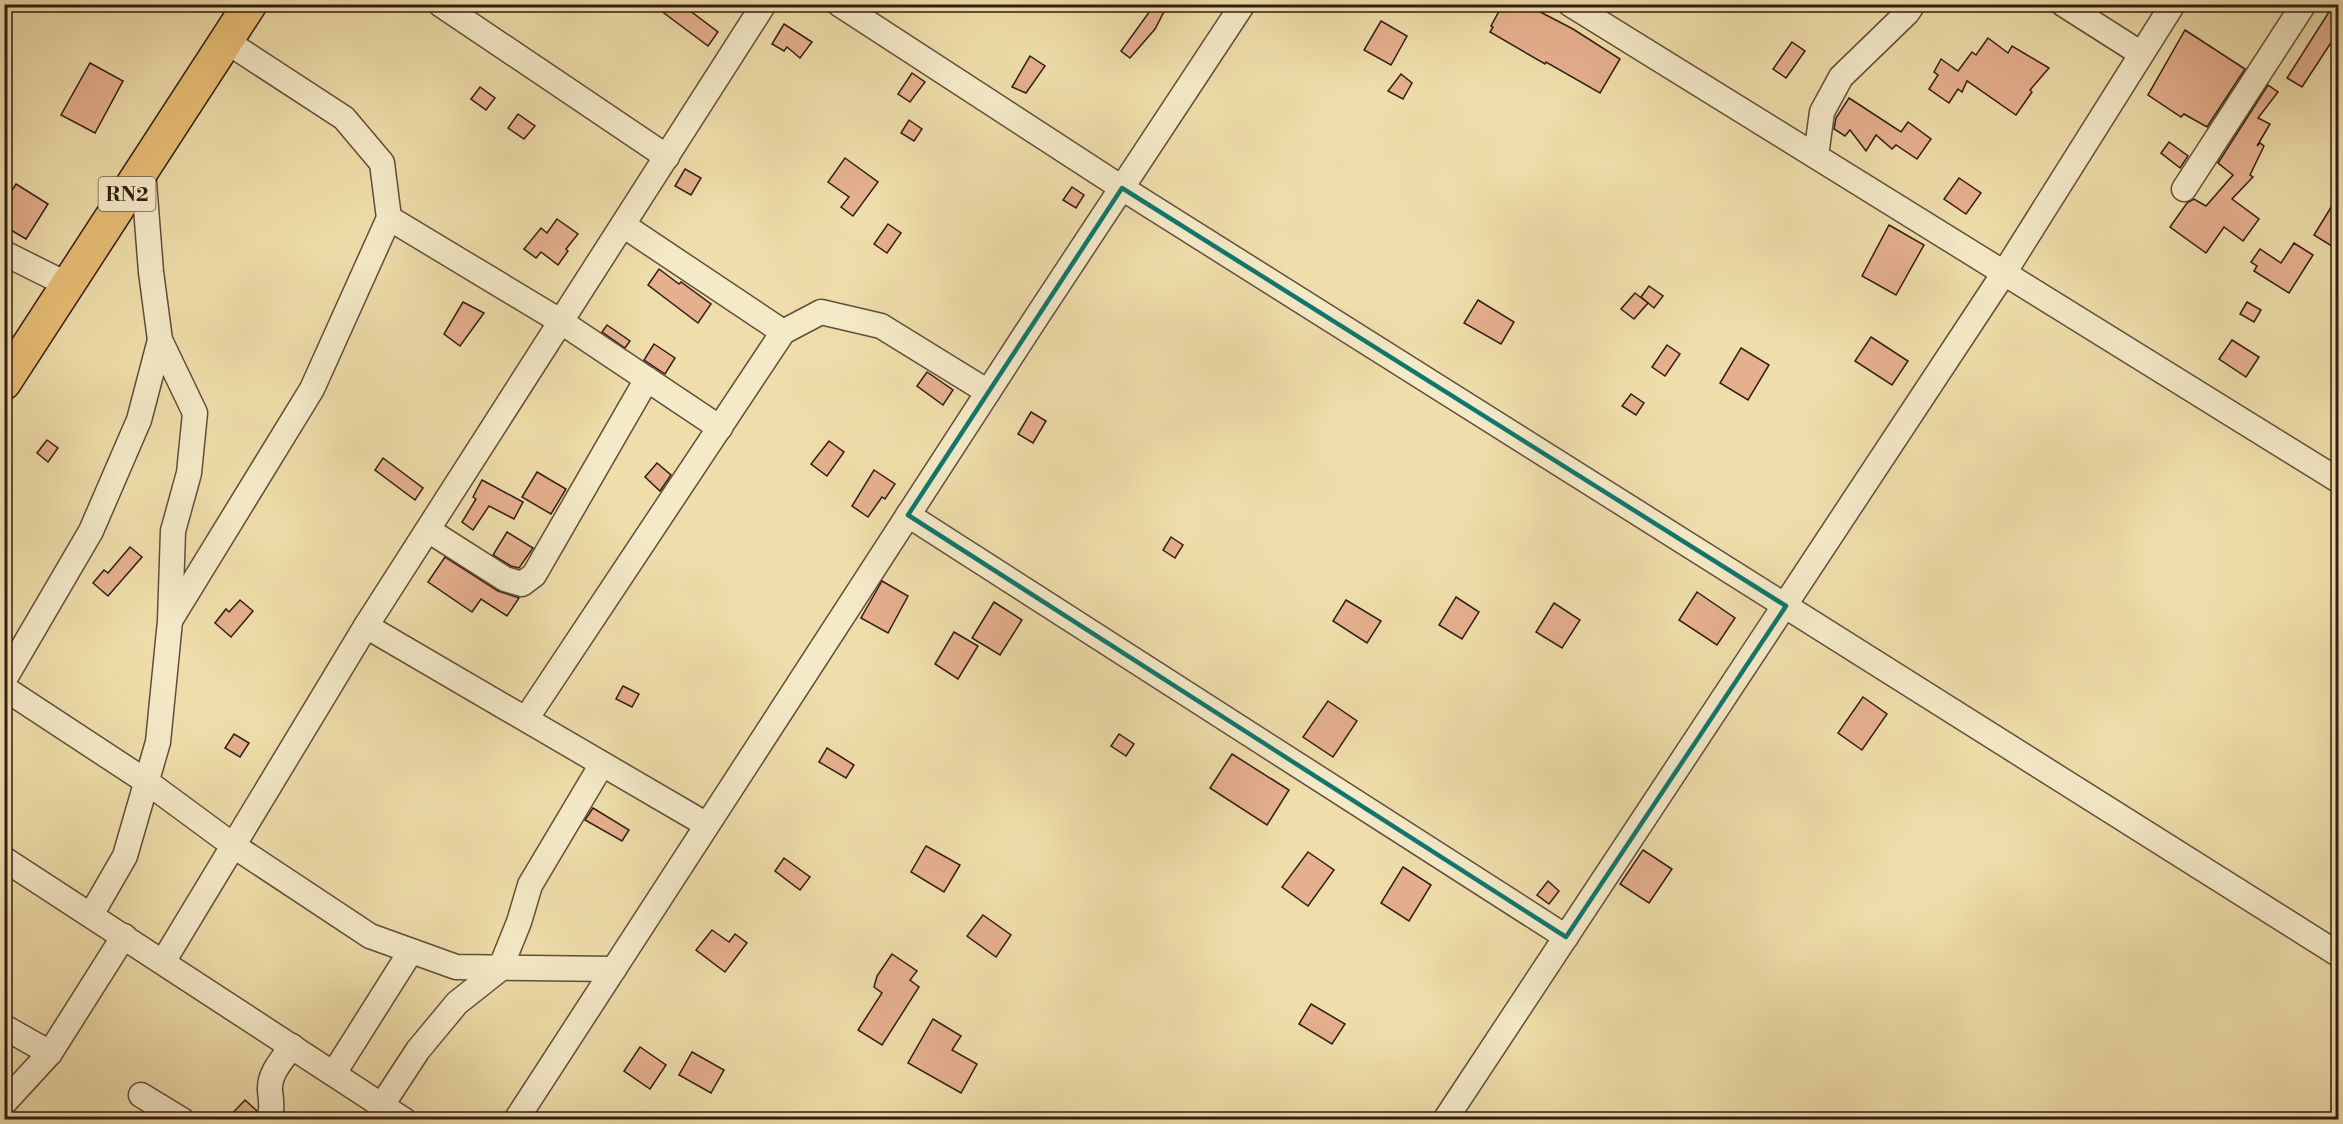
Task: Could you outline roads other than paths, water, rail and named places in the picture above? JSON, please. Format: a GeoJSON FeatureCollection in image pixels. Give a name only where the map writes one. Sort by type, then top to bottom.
{"type":"FeatureCollection","features":[{"type":"Feature","properties":{"kind":"highway","name":"RN2"},"geometry":{"type":"LineString","coordinates":[[4,383],[250,4]]}},
{"type":"Feature","properties":{"kind":"street"},"geometry":{"type":"LineString","coordinates":[[440,4],[667,157]]}},
{"type":"Feature","properties":{"kind":"street"},"geometry":{"type":"LineString","coordinates":[[164,962],[366,626],[764,4]]}},
{"type":"Feature","properties":{"kind":"street"},"geometry":{"type":"LineString","coordinates":[[839,4],[1122,188],[2338,954]]}},
{"type":"Feature","properties":{"kind":"street"},"geometry":{"type":"LineString","coordinates":[[516,1119],[1243,4]]}},
{"type":"Feature","properties":{"kind":"street"},"geometry":{"type":"LineString","coordinates":[[1570,4],[2337,476]]}},
{"type":"Feature","properties":{"kind":"street"},"geometry":{"type":"LineString","coordinates":[[1816,156],[1822,112],[1841,77],[1907,13],[1912,4]]}},
{"type":"Feature","properties":{"kind":"street"},"geometry":{"type":"LineString","coordinates":[[2063,4],[2140,53]]}},
{"type":"Feature","properties":{"kind":"street"},"geometry":{"type":"LineString","coordinates":[[1445,1119],[2004,273],[2140,53],[2173,4]]}},
{"type":"Feature","properties":{"kind":"street"},"geometry":{"type":"LineString","coordinates":[[2184,189],[2304,4]]}},
{"type":"Feature","properties":{"kind":"street"},"geometry":{"type":"LineString","coordinates":[[170,621],[312,389],[389,218],[382,163],[344,118],[226,41]]}},
{"type":"Feature","properties":{"kind":"street"},"geometry":{"type":"LineString","coordinates":[[91,915],[125,856],[158,742],[170,621],[173,531],[189,473],[195,413],[160,340],[151,272],[143,169]]}},
{"type":"Feature","properties":{"kind":"street"},"geometry":{"type":"LineString","coordinates":[[389,218],[560,321],[720,428]]}},
{"type":"Feature","properties":{"kind":"street"},"geometry":{"type":"LineString","coordinates":[[622,225],[783,332]]}},
{"type":"Feature","properties":{"kind":"street"},"geometry":{"type":"LineString","coordinates":[[4,253],[68,285]]}},
{"type":"Feature","properties":{"kind":"street"},"geometry":{"type":"LineString","coordinates":[[526,719],[783,332],[821,312],[881,326],[988,392]]}},
{"type":"Feature","properties":{"kind":"street"},"geometry":{"type":"LineString","coordinates":[[4,680],[91,531],[139,420],[160,340]]}},
{"type":"Feature","properties":{"kind":"street"},"geometry":{"type":"LineString","coordinates":[[428,530],[505,579],[522,584],[534,575],[647,379]]}},
{"type":"Feature","properties":{"kind":"street"},"geometry":{"type":"LineString","coordinates":[[908,515],[1566,937]]}},
{"type":"Feature","properties":{"kind":"street"},"geometry":{"type":"LineString","coordinates":[[366,626],[707,825]]}},
{"type":"Feature","properties":{"kind":"street"},"geometry":{"type":"LineString","coordinates":[[4,688],[147,782],[234,846],[370,936],[456,967],[614,969]]}},
{"type":"Feature","properties":{"kind":"street"},"geometry":{"type":"LineString","coordinates":[[382,1105],[418,1050],[457,1003],[500,969],[519,922],[530,885],[602,764]]}},
{"type":"Feature","properties":{"kind":"street"},"geometry":{"type":"LineString","coordinates":[[4,859],[405,1119]]}},
{"type":"Feature","properties":{"kind":"street"},"geometry":{"type":"LineString","coordinates":[[4,1103],[50,1053],[124,936]]}},
{"type":"Feature","properties":{"kind":"street"},"geometry":{"type":"LineString","coordinates":[[334,1073],[411,951]]}},
{"type":"Feature","properties":{"kind":"street"},"geometry":{"type":"LineString","coordinates":[[4,1027],[50,1053]]}},
{"type":"Feature","properties":{"kind":"street"},"geometry":{"type":"LineString","coordinates":[[269,1119],[272,1112],[269,1088],[274,1071],[292,1046]]}},
{"type":"Feature","properties":{"kind":"street"},"geometry":{"type":"LineString","coordinates":[[141,1095],[182,1119]]}}]}
